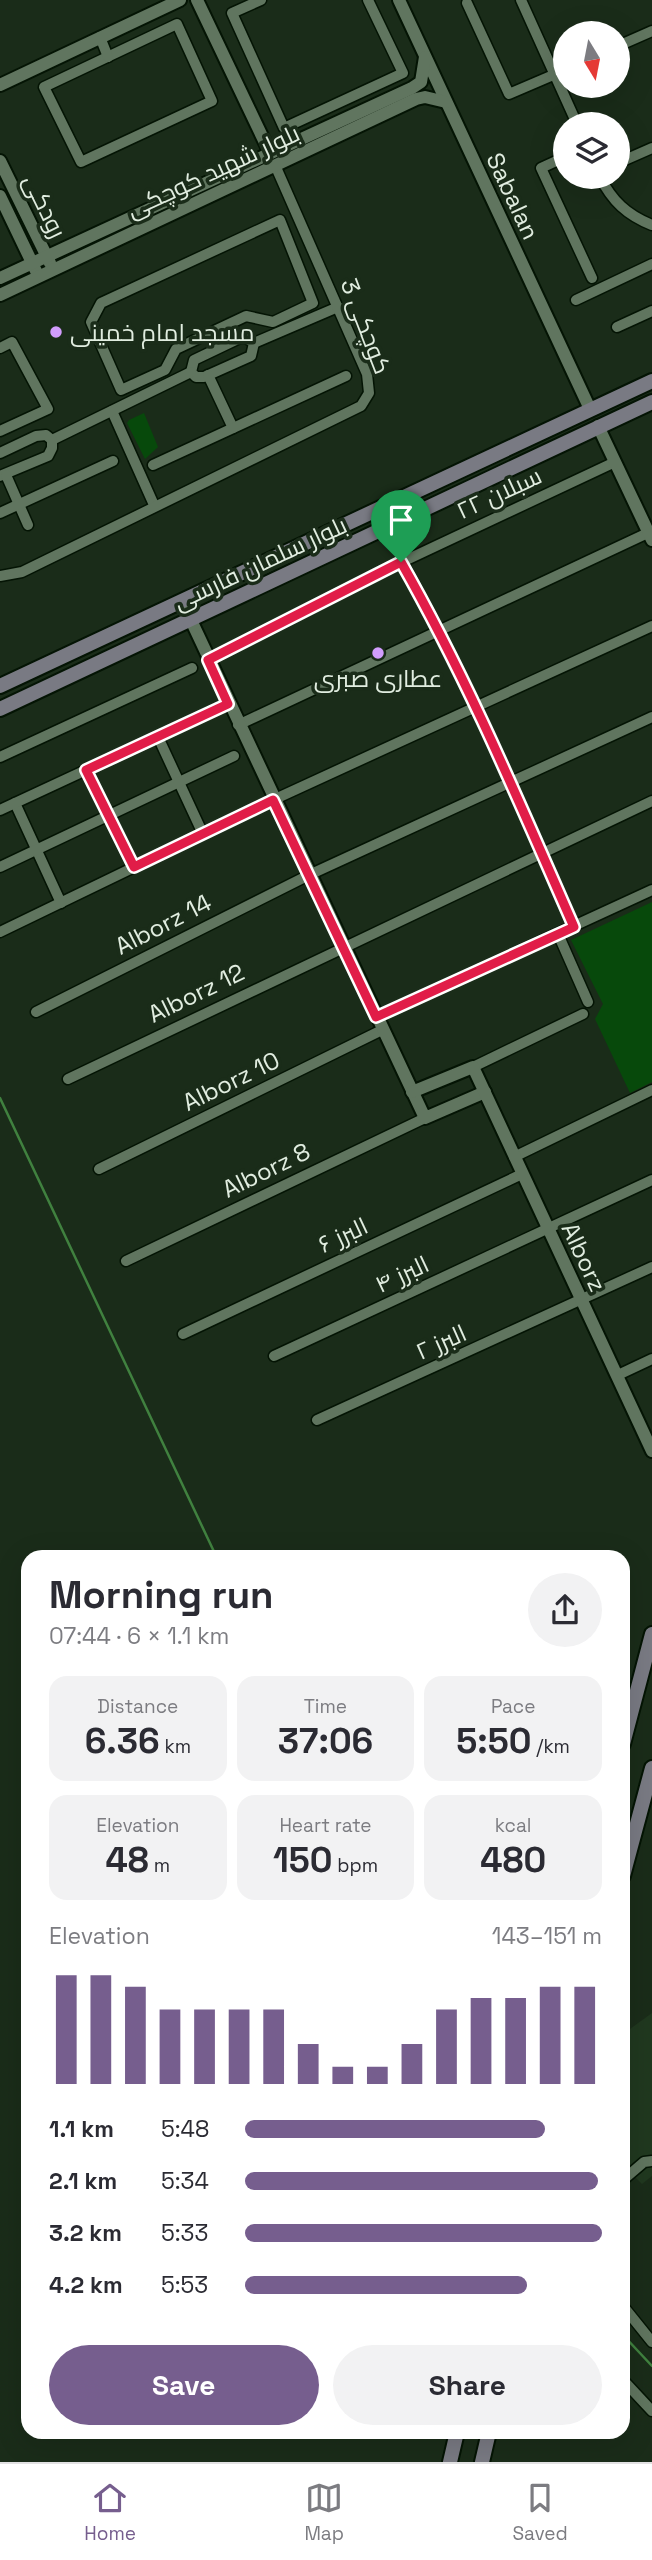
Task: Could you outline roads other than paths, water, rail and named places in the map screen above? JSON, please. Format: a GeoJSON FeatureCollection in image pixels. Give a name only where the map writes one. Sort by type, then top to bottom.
{"type":"FeatureCollection","features":[{"type":"Feature","properties":{"kind":"main road","name":"بلوار سلمان فارسی"},"geometry":{"type":"LineString","coordinates":[[0,686],[652,381]]}},
{"type":"Feature","properties":{"kind":"main road","name":"بلوار سلمان فارسی"},"geometry":{"type":"LineString","coordinates":[[0,709],[192,621],[652,402]]}},
{"type":"Feature","properties":{"kind":"main road"},"geometry":{"type":"LineString","coordinates":[[630,1717],[652,1634]]}},
{"type":"Feature","properties":{"kind":"main road"},"geometry":{"type":"LineString","coordinates":[[630,1850],[652,1768]]}},
{"type":"Feature","properties":{"kind":"main road"},"geometry":{"type":"LineString","coordinates":[[450,2462],[455,2439]]}},
{"type":"Feature","properties":{"kind":"main road"},"geometry":{"type":"LineString","coordinates":[[482,2462],[487,2439]]}},
{"type":"Feature","properties":{"kind":"street"},"geometry":{"type":"LineString","coordinates":[[0,85],[180,0]]}},
{"type":"Feature","properties":{"kind":"street"},"geometry":{"type":"LineString","coordinates":[[197,0],[272,159]]}},
{"type":"Feature","properties":{"kind":"street"},"geometry":{"type":"LineString","coordinates":[[261,0],[232,13],[284,128],[403,73],[368,0]]}},
{"type":"Feature","properties":{"kind":"street","name":"Sabalan"},"geometry":{"type":"LineString","coordinates":[[399,0],[590,409]]}},
{"type":"Feature","properties":{"kind":"street"},"geometry":{"type":"LineString","coordinates":[[521,0],[553,70]]}},
{"type":"Feature","properties":{"kind":"street"},"geometry":{"type":"LineString","coordinates":[[467,3],[509,94],[553,75]]}},
{"type":"Feature","properties":{"kind":"street"},"geometry":{"type":"LineString","coordinates":[[177,24],[212,101],[81,162],[44,87],[108,57],[177,24]]}},
{"type":"Feature","properties":{"kind":"street"},"geometry":{"type":"LineString","coordinates":[[630,41],[652,31]]}},
{"type":"Feature","properties":{"kind":"street"},"geometry":{"type":"LineString","coordinates":[[100,37],[108,57]]}},
{"type":"Feature","properties":{"kind":"street"},"geometry":{"type":"LineString","coordinates":[[425,57],[421,82],[414,93],[446,102]]}},
{"type":"Feature","properties":{"kind":"street","name":"بلوار شهید کوچکی"},"geometry":{"type":"LineString","coordinates":[[4,276],[272,159],[414,93]]}},
{"type":"Feature","properties":{"kind":"street"},"geometry":{"type":"LineString","coordinates":[[630,158],[652,148]]}},
{"type":"Feature","properties":{"kind":"street","name":"بلوار شهید کوچکی"},"geometry":{"type":"LineString","coordinates":[[0,295],[272,159]]}},
{"type":"Feature","properties":{"kind":"street","name":"کوچکی 3"},"geometry":{"type":"LineString","coordinates":[[0,576],[22,572],[361,406],[369,393],[367,374],[272,159]]}},
{"type":"Feature","properties":{"kind":"street","name":"رودکی"},"geometry":{"type":"LineString","coordinates":[[0,160],[53,270]]}},
{"type":"Feature","properties":{"kind":"street"},"geometry":{"type":"LineString","coordinates":[[553,162],[541,168],[592,278]]}},
{"type":"Feature","properties":{"kind":"street"},"geometry":{"type":"LineString","coordinates":[[605,189],[609,197],[632,218],[652,225]]}},
{"type":"Feature","properties":{"kind":"street","name":"رودکی"},"geometry":{"type":"LineString","coordinates":[[0,196],[39,277]]}},
{"type":"Feature","properties":{"kind":"street"},"geometry":{"type":"LineString","coordinates":[[280,220],[313,303],[273,322],[246,316],[213,331],[176,349],[165,370],[121,390],[91,322],[101,303],[280,220]]}},
{"type":"Feature","properties":{"kind":"street"},"geometry":{"type":"LineString","coordinates":[[65,248],[61,255],[63,260],[72,261]]}},
{"type":"Feature","properties":{"kind":"street"},"geometry":{"type":"LineString","coordinates":[[576,300],[652,264]]}},
{"type":"Feature","properties":{"kind":"street"},"geometry":{"type":"LineString","coordinates":[[4,276],[18,275],[21,281],[16,287]]}},
{"type":"Feature","properties":{"kind":"street"},"geometry":{"type":"LineString","coordinates":[[254,343],[338,307]]}},
{"type":"Feature","properties":{"kind":"street"},"geometry":{"type":"LineString","coordinates":[[617,327],[652,311]]}},
{"type":"Feature","properties":{"kind":"street"},"geometry":{"type":"LineString","coordinates":[[213,331],[221,347]]}},
{"type":"Feature","properties":{"kind":"street"},"geometry":{"type":"LineString","coordinates":[[28,525],[3,475],[48,456],[52,440],[191,372],[194,360],[240,338],[254,343]]}},
{"type":"Feature","properties":{"kind":"street"},"geometry":{"type":"LineString","coordinates":[[0,348],[12,342],[48,409],[5,429],[19,444]]}},
{"type":"Feature","properties":{"kind":"street"},"geometry":{"type":"LineString","coordinates":[[191,372],[196,377],[208,376],[251,356],[254,343]]}},
{"type":"Feature","properties":{"kind":"street"},"geometry":{"type":"LineString","coordinates":[[208,376],[233,428]]}},
{"type":"Feature","properties":{"kind":"street"},"geometry":{"type":"LineString","coordinates":[[153,465],[346,376]]}},
{"type":"Feature","properties":{"kind":"street"},"geometry":{"type":"LineString","coordinates":[[111,411],[154,506]]}},
{"type":"Feature","properties":{"kind":"street"},"geometry":{"type":"LineString","coordinates":[[238,724],[651,535],[598,426]]}},
{"type":"Feature","properties":{"kind":"street"},"geometry":{"type":"LineString","coordinates":[[0,453],[36,436],[46,435],[52,440]]}},
{"type":"Feature","properties":{"kind":"street"},"geometry":{"type":"LineString","coordinates":[[0,513],[113,461]]}},
{"type":"Feature","properties":{"kind":"street","name":"سبلان ۲۲"},"geometry":{"type":"LineString","coordinates":[[208,660],[401,562],[615,461]]}},
{"type":"Feature","properties":{"kind":"street"},"geometry":{"type":"LineString","coordinates":[[401,562],[440,630],[477,707],[574,927]]}},
{"type":"Feature","properties":{"kind":"street"},"geometry":{"type":"LineString","coordinates":[[182,601],[273,800],[425,1118],[485,1091]]}},
{"type":"Feature","properties":{"kind":"street"},"geometry":{"type":"LineString","coordinates":[[0,932],[273,800],[652,626]]}},
{"type":"Feature","properties":{"kind":"street"},"geometry":{"type":"LineString","coordinates":[[0,757],[192,668]]}},
{"type":"Feature","properties":{"kind":"street"},"geometry":{"type":"LineString","coordinates":[[0,810],[228,704]]}},
{"type":"Feature","properties":{"kind":"street","name":"Alborz 14"},"geometry":{"type":"LineString","coordinates":[[36,1012],[309,875],[510,785],[652,717]]}},
{"type":"Feature","properties":{"kind":"street"},"geometry":{"type":"LineString","coordinates":[[158,737],[203,834]]}},
{"type":"Feature","properties":{"kind":"street"},"geometry":{"type":"LineString","coordinates":[[0,867],[234,756]]}},
{"type":"Feature","properties":{"kind":"street"},"geometry":{"type":"LineString","coordinates":[[86,770],[134,867]]}},
{"type":"Feature","properties":{"kind":"street","name":"Alborz 12"},"geometry":{"type":"LineString","coordinates":[[68,1079],[652,801]]}},
{"type":"Feature","properties":{"kind":"street"},"geometry":{"type":"LineString","coordinates":[[15,803],[61,902]]}},
{"type":"Feature","properties":{"kind":"street"},"geometry":{"type":"LineString","coordinates":[[376,1017],[652,890]]}},
{"type":"Feature","properties":{"kind":"street"},"geometry":{"type":"LineString","coordinates":[[558,934],[588,1002]]}},
{"type":"Feature","properties":{"kind":"street"},"geometry":{"type":"LineString","coordinates":[[412,1093],[583,1014]]}},
{"type":"Feature","properties":{"kind":"street","name":"Alborz 10"},"geometry":{"type":"LineString","coordinates":[[99,1169],[383,1030]]}},
{"type":"Feature","properties":{"kind":"street","name":"Alborz"},"geometry":{"type":"LineString","coordinates":[[473,1067],[650,1444]]}},
{"type":"Feature","properties":{"kind":"street"},"geometry":{"type":"LineString","coordinates":[[514,1157],[652,1090]]}},
{"type":"Feature","properties":{"kind":"street","name":"Alborz 8"},"geometry":{"type":"LineString","coordinates":[[126,1261],[425,1118]]}},
{"type":"Feature","properties":{"kind":"street","name":"البرز ۶"},"geometry":{"type":"LineString","coordinates":[[183,1334],[522,1174]]}},
{"type":"Feature","properties":{"kind":"street","name":"البرز ۴"},"geometry":{"type":"LineString","coordinates":[[274,1356],[652,1180]]}},
{"type":"Feature","properties":{"kind":"street","name":"البرز ۲"},"geometry":{"type":"LineString","coordinates":[[317,1420],[652,1267]]}},
{"type":"Feature","properties":{"kind":"street"},"geometry":{"type":"LineString","coordinates":[[618,1375],[652,1359]]}},
{"type":"Feature","properties":{"kind":"street"},"geometry":{"type":"LineString","coordinates":[[630,2174],[644,2162],[652,2161]]}},
{"type":"Feature","properties":{"kind":"street"},"geometry":{"type":"LineString","coordinates":[[630,2315],[652,2342]]}},
{"type":"Feature","properties":{"kind":"street"},"geometry":{"type":"LineString","coordinates":[[630,2387],[652,2411]]}},
{"type":"Feature","properties":{"kind":"waterway"},"geometry":{"type":"LineString","coordinates":[[0,1098],[213,1550]]}},
{"type":"Feature","properties":{"kind":"waterway"},"geometry":{"type":"LineString","coordinates":[[630,2342],[652,2366]]}},
{"type":"Feature","properties":{"kind":"place","name":"مسجد امام خمینی"},"geometry":{"type":"Point","coordinates":[56,332]}},
{"type":"Feature","properties":{"kind":"place","name":"عطاری صبری"},"geometry":{"type":"Point","coordinates":[378,653]}}]}
